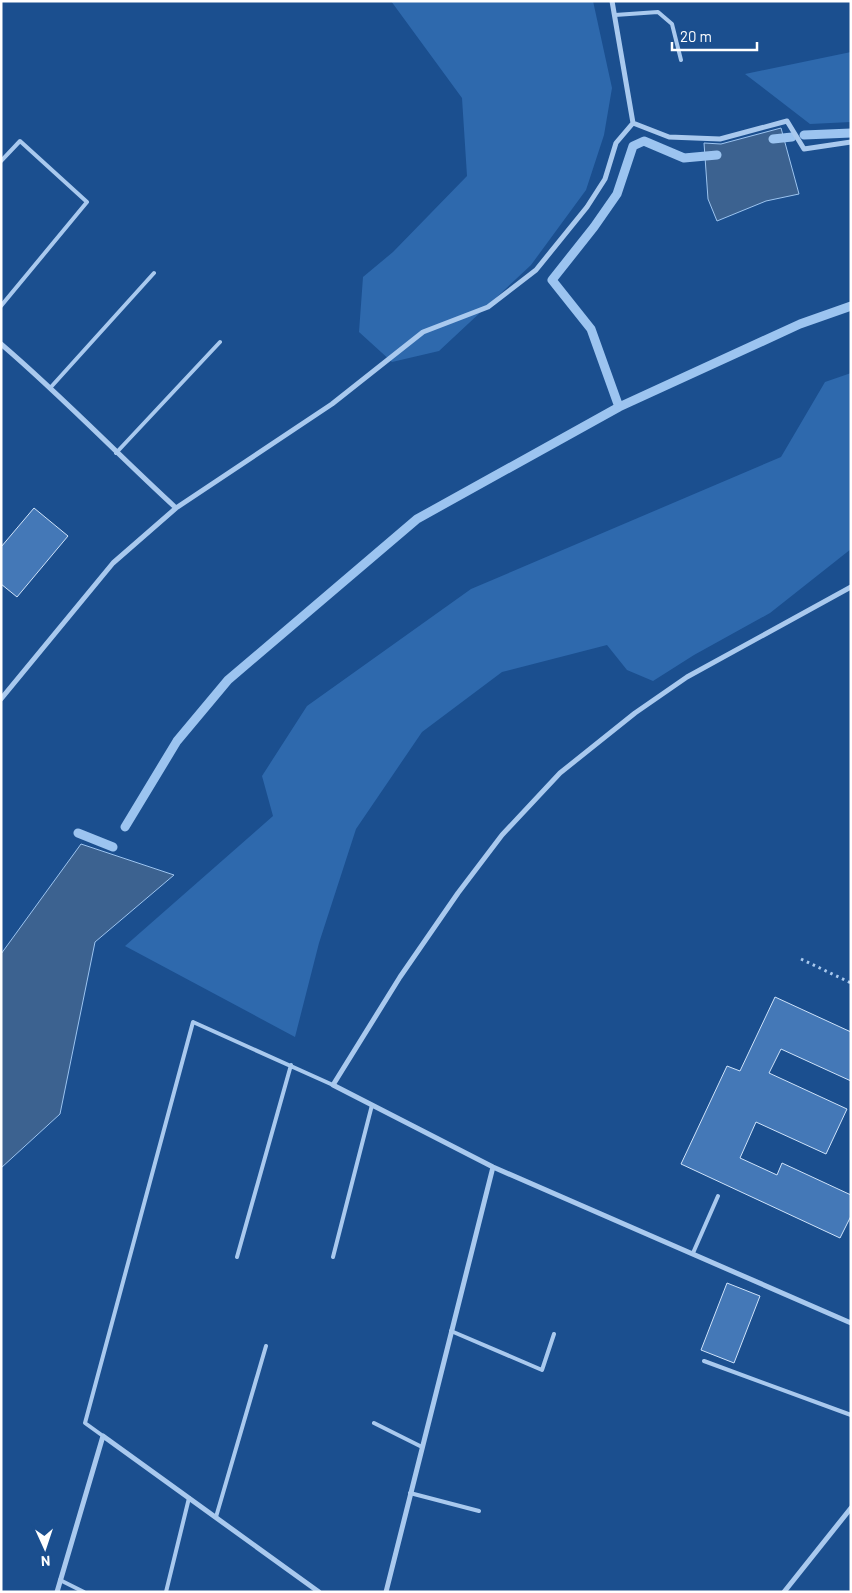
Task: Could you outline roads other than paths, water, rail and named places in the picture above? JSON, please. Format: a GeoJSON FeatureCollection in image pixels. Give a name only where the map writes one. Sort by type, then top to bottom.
{"type":"FeatureCollection","features":[{"type":"Feature","properties":{"kind":"street"},"geometry":{"type":"LineString","coordinates":[[1,699],[113,563],[176,508],[332,404],[423,332],[488,307],[536,270],[587,207],[605,179],[616,143],[632,123],[612,1]]}},
{"type":"Feature","properties":{"kind":"street"},"geometry":{"type":"LineString","coordinates":[[632,123],[669,137],[720,139],[787,120],[804,149],[851,142]]}},
{"type":"Feature","properties":{"kind":"street"},"geometry":{"type":"LineString","coordinates":[[1,344],[51,387],[116,453],[176,508]]}},
{"type":"Feature","properties":{"kind":"street"},"geometry":{"type":"LineString","coordinates":[[851,588],[687,677],[635,713],[560,773],[502,835],[458,893],[400,977],[333,1085],[493,1167],[851,1323]]}},
{"type":"Feature","properties":{"kind":"street"},"geometry":{"type":"LineString","coordinates":[[386,1592],[493,1167]]}},
{"type":"Feature","properties":{"kind":"street"},"geometry":{"type":"LineString","coordinates":[[57,1592],[102,1436],[319,1592]]}},
{"type":"Feature","properties":{"kind":"street"},"geometry":{"type":"LineString","coordinates":[[784,1592],[851,1508]]}},
{"type":"Feature","properties":{"kind":"lane"},"geometry":{"type":"LineString","coordinates":[[615,15],[658,12],[672,24],[681,60]]}},
{"type":"Feature","properties":{"kind":"lane"},"geometry":{"type":"LineString","coordinates":[[1,162],[20,141],[87,202],[1,306]]}},
{"type":"Feature","properties":{"kind":"lane"},"geometry":{"type":"LineString","coordinates":[[51,387],[154,273]]}},
{"type":"Feature","properties":{"kind":"lane"},"geometry":{"type":"LineString","coordinates":[[116,453],[220,342]]}},
{"type":"Feature","properties":{"kind":"lane"},"geometry":{"type":"LineString","coordinates":[[102,1436],[85,1423],[193,1022],[333,1085]]}},
{"type":"Feature","properties":{"kind":"lane"},"geometry":{"type":"LineString","coordinates":[[237,1257],[291,1065]]}},
{"type":"Feature","properties":{"kind":"lane"},"geometry":{"type":"LineString","coordinates":[[332,1257],[372,1105]]}},
{"type":"Feature","properties":{"kind":"lane"},"geometry":{"type":"LineString","coordinates":[[693,1253],[718,1196]]}},
{"type":"Feature","properties":{"kind":"lane"},"geometry":{"type":"LineString","coordinates":[[452,1331],[542,1370],[554,1334]]}},
{"type":"Feature","properties":{"kind":"lane"},"geometry":{"type":"LineString","coordinates":[[216,1517],[266,1346]]}},
{"type":"Feature","properties":{"kind":"lane"},"geometry":{"type":"LineString","coordinates":[[704,1361],[851,1415]]}},
{"type":"Feature","properties":{"kind":"lane"},"geometry":{"type":"LineString","coordinates":[[374,1423],[422,1447]]}},
{"type":"Feature","properties":{"kind":"lane"},"geometry":{"type":"LineString","coordinates":[[410,1493],[479,1511]]}},
{"type":"Feature","properties":{"kind":"lane"},"geometry":{"type":"LineString","coordinates":[[166,1592],[189,1498]]}},
{"type":"Feature","properties":{"kind":"lane"},"geometry":{"type":"LineString","coordinates":[[60,1580],[84,1592]]}},
{"type":"Feature","properties":{"kind":"waterway"},"geometry":{"type":"LineString","coordinates":[[804,135],[851,133]]}},
{"type":"Feature","properties":{"kind":"waterway"},"geometry":{"type":"LineString","coordinates":[[773,139],[792,137]]}},
{"type":"Feature","properties":{"kind":"waterway"},"geometry":{"type":"LineString","coordinates":[[619,407],[591,329],[552,280],[594,227],[617,194],[633,146],[644,141],[684,158],[717,155]]}},
{"type":"Feature","properties":{"kind":"waterway"},"geometry":{"type":"LineString","coordinates":[[125,827],[177,741],[228,680],[417,519],[619,407],[800,324],[851,306]]}},
{"type":"Feature","properties":{"kind":"waterway"},"geometry":{"type":"LineString","coordinates":[[78,833],[113,847]]}}]}
